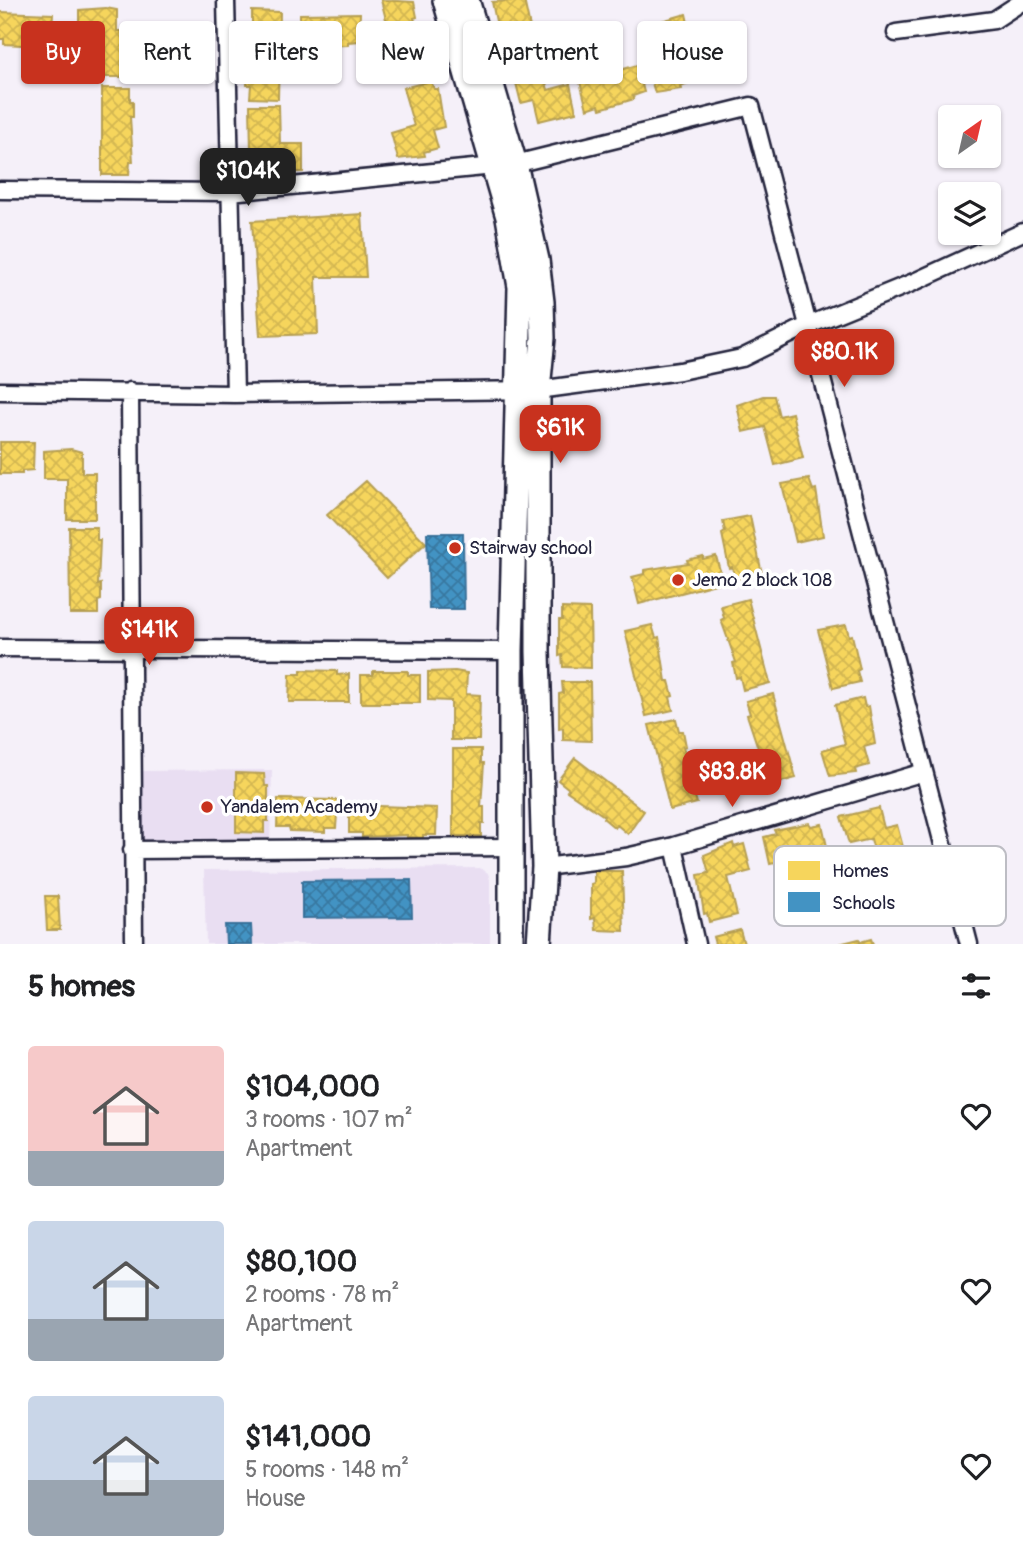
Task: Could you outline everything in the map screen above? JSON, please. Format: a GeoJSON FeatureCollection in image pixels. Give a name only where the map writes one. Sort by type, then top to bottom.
{"type":"FeatureCollection","features":[{"type":"Feature","properties":{"kind":"street"},"geometry":{"type":"LineString","coordinates":[[226,0],[235,394]]}},
{"type":"Feature","properties":{"kind":"street"},"geometry":{"type":"LineString","coordinates":[[444,0],[537,260],[542,302],[543,338],[529,389],[511,651],[511,944]]}},
{"type":"Feature","properties":{"kind":"street"},"geometry":{"type":"LineString","coordinates":[[467,0],[505,165]]}},
{"type":"Feature","properties":{"kind":"street"},"geometry":{"type":"LineString","coordinates":[[896,33],[993,20],[1023,1]]}},
{"type":"Feature","properties":{"kind":"street"},"geometry":{"type":"LineString","coordinates":[[0,190],[230,192],[505,165],[751,106],[943,846]]}},
{"type":"Feature","properties":{"kind":"street"},"geometry":{"type":"LineString","coordinates":[[0,391],[235,394],[529,389],[680,371],[743,358],[1023,232]]}},
{"type":"Feature","properties":{"kind":"street"},"geometry":{"type":"LineString","coordinates":[[529,389],[544,867],[539,944]]}},
{"type":"Feature","properties":{"kind":"street"},"geometry":{"type":"LineString","coordinates":[[130,391],[134,944]]}},
{"type":"Feature","properties":{"kind":"street"},"geometry":{"type":"LineString","coordinates":[[0,648],[511,651]]}},
{"type":"Feature","properties":{"kind":"street"},"geometry":{"type":"LineString","coordinates":[[544,867],[626,857],[674,846],[924,772]]}},
{"type":"Feature","properties":{"kind":"street"},"geometry":{"type":"LineString","coordinates":[[674,846],[696,944]]}},
{"type":"Feature","properties":{"kind":"street"},"geometry":{"type":"LineString","coordinates":[[132,850],[512,847]]}},
{"type":"Feature","properties":{"kind":"street"},"geometry":{"type":"LineString","coordinates":[[964,926],[969,944]]}},
{"type":"Feature","properties":{"kind":"shaded area","name":"Yandalem Academy"},"geometry":{"type":"Polygon","coordinates":[[[272,770],[270,844],[143,843],[142,771],[272,770]]]}},
{"type":"Feature","properties":{"kind":"shaded area"},"geometry":{"type":"Polygon","coordinates":[[[480,868],[488,873],[490,880],[490,944],[206,944],[204,870],[480,868]]]}},
{"type":"Feature","properties":{"kind":"building: Homes"},"geometry":{"type":"Polygon","coordinates":[[[381,0],[414,2],[417,17],[414,18],[415,21],[386,21],[381,0]]]}},
{"type":"Feature","properties":{"kind":"building: Homes"},"geometry":{"type":"Polygon","coordinates":[[[524,0],[529,21],[496,21],[492,2],[524,0]]]}},
{"type":"Feature","properties":{"kind":"building: Homes"},"geometry":{"type":"Polygon","coordinates":[[[79,10],[117,10],[119,77],[105,77],[105,21],[79,21],[79,10]]]}},
{"type":"Feature","properties":{"kind":"building: Homes"},"geometry":{"type":"Polygon","coordinates":[[[252,11],[280,12],[280,21],[252,21],[252,11]]]}},
{"type":"Feature","properties":{"kind":"building: Homes"},"geometry":{"type":"Polygon","coordinates":[[[0,12],[53,14],[52,21],[21,21],[21,45],[4,44],[4,39],[0,39],[0,12]]]}},
{"type":"Feature","properties":{"kind":"building: Homes"},"geometry":{"type":"Polygon","coordinates":[[[360,13],[360,21],[356,21],[356,41],[342,45],[342,21],[300,21],[300,14],[360,13]]]}},
{"type":"Feature","properties":{"kind":"building: Homes"},"geometry":{"type":"Polygon","coordinates":[[[686,14],[688,21],[662,21],[686,14]]]}},
{"type":"Feature","properties":{"kind":"building: Homes"},"geometry":{"type":"Polygon","coordinates":[[[637,65],[637,84],[642,84],[644,92],[633,96],[634,99],[600,109],[599,105],[587,109],[581,84],[623,84],[623,69],[637,65]]]}},
{"type":"Feature","properties":{"kind":"building: Homes"},"geometry":{"type":"Polygon","coordinates":[[[278,84],[278,99],[250,98],[251,85],[247,85],[278,84]]]}},
{"type":"Feature","properties":{"kind":"building: Homes"},"geometry":{"type":"Polygon","coordinates":[[[432,84],[434,89],[438,89],[444,127],[433,130],[438,148],[424,152],[425,156],[398,159],[391,133],[414,126],[403,88],[432,84]]]}},
{"type":"Feature","properties":{"kind":"building: Homes"},"geometry":{"type":"Polygon","coordinates":[[[516,84],[546,84],[548,90],[570,84],[576,112],[539,121],[534,100],[521,103],[516,84]]]}},
{"type":"Feature","properties":{"kind":"building: Homes"},"geometry":{"type":"Polygon","coordinates":[[[652,84],[686,84],[680,86],[681,89],[655,93],[652,84]]]}},
{"type":"Feature","properties":{"kind":"building: Homes"},"geometry":{"type":"Polygon","coordinates":[[[102,88],[130,88],[130,101],[133,101],[133,117],[130,117],[133,162],[130,162],[129,175],[102,175],[102,88]]]}},
{"type":"Feature","properties":{"kind":"building: Homes"},"geometry":{"type":"Polygon","coordinates":[[[250,105],[279,105],[280,144],[303,144],[303,172],[265,172],[264,151],[251,151],[250,105]]]}},
{"type":"Feature","properties":{"kind":"building: Homes"},"geometry":{"type":"Polygon","coordinates":[[[362,214],[366,277],[316,277],[318,334],[260,336],[252,221],[362,214]]]}},
{"type":"Feature","properties":{"kind":"building: Homes"},"geometry":{"type":"Polygon","coordinates":[[[763,396],[774,396],[779,416],[792,413],[803,458],[775,465],[765,427],[743,432],[737,405],[763,396]]]}},
{"type":"Feature","properties":{"kind":"building: Homes"},"geometry":{"type":"Polygon","coordinates":[[[0,442],[34,442],[33,470],[22,471],[22,474],[0,474],[0,442]]]}},
{"type":"Feature","properties":{"kind":"building: Homes"},"geometry":{"type":"Polygon","coordinates":[[[71,449],[82,452],[82,473],[95,473],[95,519],[67,519],[67,479],[44,479],[44,451],[71,449]]]}},
{"type":"Feature","properties":{"kind":"building: Homes"},"geometry":{"type":"Polygon","coordinates":[[[809,479],[813,490],[816,489],[823,536],[796,542],[782,484],[809,479]]]}},
{"type":"Feature","properties":{"kind":"building: Homes"},"geometry":{"type":"Polygon","coordinates":[[[366,481],[426,543],[387,578],[327,515],[366,481]]]}},
{"type":"Feature","properties":{"kind":"building: Homes"},"geometry":{"type":"Polygon","coordinates":[[[750,516],[762,574],[735,579],[732,567],[729,568],[722,534],[725,532],[723,521],[750,516]]]}},
{"type":"Feature","properties":{"kind":"building: Homes"},"geometry":{"type":"Polygon","coordinates":[[[69,527],[97,527],[97,540],[100,540],[98,585],[101,584],[98,614],[70,614],[69,527]]]}},
{"type":"Feature","properties":{"kind":"building: Homes","name":"Jemo 2 block 108"},"geometry":{"type":"Polygon","coordinates":[[[703,556],[703,559],[716,556],[723,582],[639,604],[632,577],[644,574],[644,570],[688,563],[687,560],[703,556]]]}},
{"type":"Feature","properties":{"kind":"building: Homes"},"geometry":{"type":"Polygon","coordinates":[[[748,599],[770,683],[743,690],[740,677],[736,678],[733,663],[736,662],[721,620],[724,618],[721,606],[748,599]]]}},
{"type":"Feature","properties":{"kind":"building: Homes"},"geometry":{"type":"Polygon","coordinates":[[[562,608],[590,609],[591,668],[563,667],[562,655],[559,656],[559,620],[562,620],[562,608]]]}},
{"type":"Feature","properties":{"kind":"building: Homes"},"geometry":{"type":"Polygon","coordinates":[[[652,625],[656,638],[659,637],[666,681],[669,681],[673,696],[670,697],[673,710],[646,716],[625,631],[652,625]]]}},
{"type":"Feature","properties":{"kind":"building: Homes"},"geometry":{"type":"Polygon","coordinates":[[[846,625],[849,636],[852,635],[860,669],[857,671],[860,682],[833,688],[818,630],[846,625]]]}},
{"type":"Feature","properties":{"kind":"building: Homes"},"geometry":{"type":"Polygon","coordinates":[[[301,670],[349,674],[349,702],[289,702],[290,674],[301,674],[301,670]]]}},
{"type":"Feature","properties":{"kind":"building: Homes"},"geometry":{"type":"Polygon","coordinates":[[[373,671],[408,671],[408,675],[420,675],[420,703],[361,703],[361,675],[373,675],[373,671]]]}},
{"type":"Feature","properties":{"kind":"building: Homes"},"geometry":{"type":"Polygon","coordinates":[[[428,672],[467,673],[466,694],[480,695],[479,740],[451,740],[451,701],[428,700],[428,672]]]}},
{"type":"Feature","properties":{"kind":"building: Homes"},"geometry":{"type":"Polygon","coordinates":[[[562,682],[590,682],[591,741],[563,740],[563,728],[559,729],[559,694],[563,693],[562,682]]]}},
{"type":"Feature","properties":{"kind":"building: Homes"},"geometry":{"type":"Polygon","coordinates":[[[773,694],[796,778],[769,785],[765,773],[762,773],[761,757],[747,715],[750,714],[746,701],[773,694]]]}},
{"type":"Feature","properties":{"kind":"building: Homes"},"geometry":{"type":"Polygon","coordinates":[[[863,698],[865,707],[869,706],[875,744],[864,747],[869,765],[855,769],[856,773],[830,776],[822,750],[845,744],[835,705],[863,698]]]}},
{"type":"Feature","properties":{"kind":"building: Homes"},"geometry":{"type":"Polygon","coordinates":[[[676,719],[679,731],[683,731],[686,746],[683,747],[696,789],[693,790],[697,803],[670,810],[649,725],[676,719]]]}},
{"type":"Feature","properties":{"kind":"building: Homes"},"geometry":{"type":"Polygon","coordinates":[[[453,749],[481,749],[481,763],[484,763],[481,807],[484,807],[484,823],[481,823],[481,836],[453,836],[453,749]]]}},
{"type":"Feature","properties":{"kind":"building: Homes"},"geometry":{"type":"Polygon","coordinates":[[[575,758],[644,811],[628,834],[617,825],[615,828],[604,816],[567,791],[569,789],[558,780],[575,758]]]}},
{"type":"Feature","properties":{"kind":"building: Homes"},"geometry":{"type":"Polygon","coordinates":[[[236,773],[264,774],[265,786],[268,786],[268,821],[264,821],[264,833],[236,832],[236,773]]]}},
{"type":"Feature","properties":{"kind":"building: Homes"},"geometry":{"type":"Polygon","coordinates":[[[278,799],[338,800],[336,828],[325,828],[325,832],[290,831],[289,827],[277,827],[278,799]]]}},
{"type":"Feature","properties":{"kind":"building: Homes"},"geometry":{"type":"Polygon","coordinates":[[[349,805],[437,808],[436,835],[423,835],[423,838],[407,835],[362,837],[362,833],[349,833],[349,805]]]}},
{"type":"Feature","properties":{"kind":"building: Homes"},"geometry":{"type":"Polygon","coordinates":[[[879,808],[884,828],[897,825],[903,846],[873,846],[871,839],[849,844],[841,817],[879,808]]]}},
{"type":"Feature","properties":{"kind":"building: Homes"},"geometry":{"type":"Polygon","coordinates":[[[809,823],[811,826],[822,824],[827,846],[774,846],[774,863],[770,864],[764,837],[776,834],[774,830],[809,823]]]}},
{"type":"Feature","properties":{"kind":"building: Homes"},"geometry":{"type":"Polygon","coordinates":[[[733,843],[734,847],[744,844],[751,871],[728,877],[737,915],[709,922],[707,913],[704,914],[698,875],[709,873],[704,855],[733,843]]]}},
{"type":"Feature","properties":{"kind":"building: Homes"},"geometry":{"type":"Polygon","coordinates":[[[594,871],[622,871],[624,931],[596,930],[595,918],[591,919],[591,884],[594,883],[594,871]]]}},
{"type":"Feature","properties":{"kind":"building: Homes"},"geometry":{"type":"Polygon","coordinates":[[[45,896],[58,896],[60,930],[47,930],[45,896]]]}},
{"type":"Feature","properties":{"kind":"building: Homes"},"geometry":{"type":"Polygon","coordinates":[[[740,930],[744,944],[715,944],[713,937],[740,930]]]}},
{"type":"Feature","properties":{"kind":"building: Homes"},"geometry":{"type":"Polygon","coordinates":[[[859,939],[860,942],[871,939],[873,944],[839,944],[859,939]]]}},
{"type":"Feature","properties":{"kind":"building: Schools"},"geometry":{"type":"Polygon","coordinates":[[[427,533],[463,533],[464,609],[429,609],[427,533]]]}},
{"type":"Feature","properties":{"kind":"building: Schools"},"geometry":{"type":"Polygon","coordinates":[[[411,880],[412,917],[302,918],[302,881],[411,880]]]}},
{"type":"Feature","properties":{"kind":"building: Schools"},"geometry":{"type":"Polygon","coordinates":[[[225,925],[251,925],[252,944],[226,944],[225,925]]]}},
{"type":"Feature","properties":{"kind":"place","name":"Stairway school"},"geometry":{"type":"Point","coordinates":[455,548]}},
{"type":"Feature","properties":{"kind":"place","name":"Jemo 2 block 108"},"geometry":{"type":"Point","coordinates":[678,580]}},
{"type":"Feature","properties":{"kind":"place","name":"Yandalem Academy"},"geometry":{"type":"Point","coordinates":[207,807]}}]}
